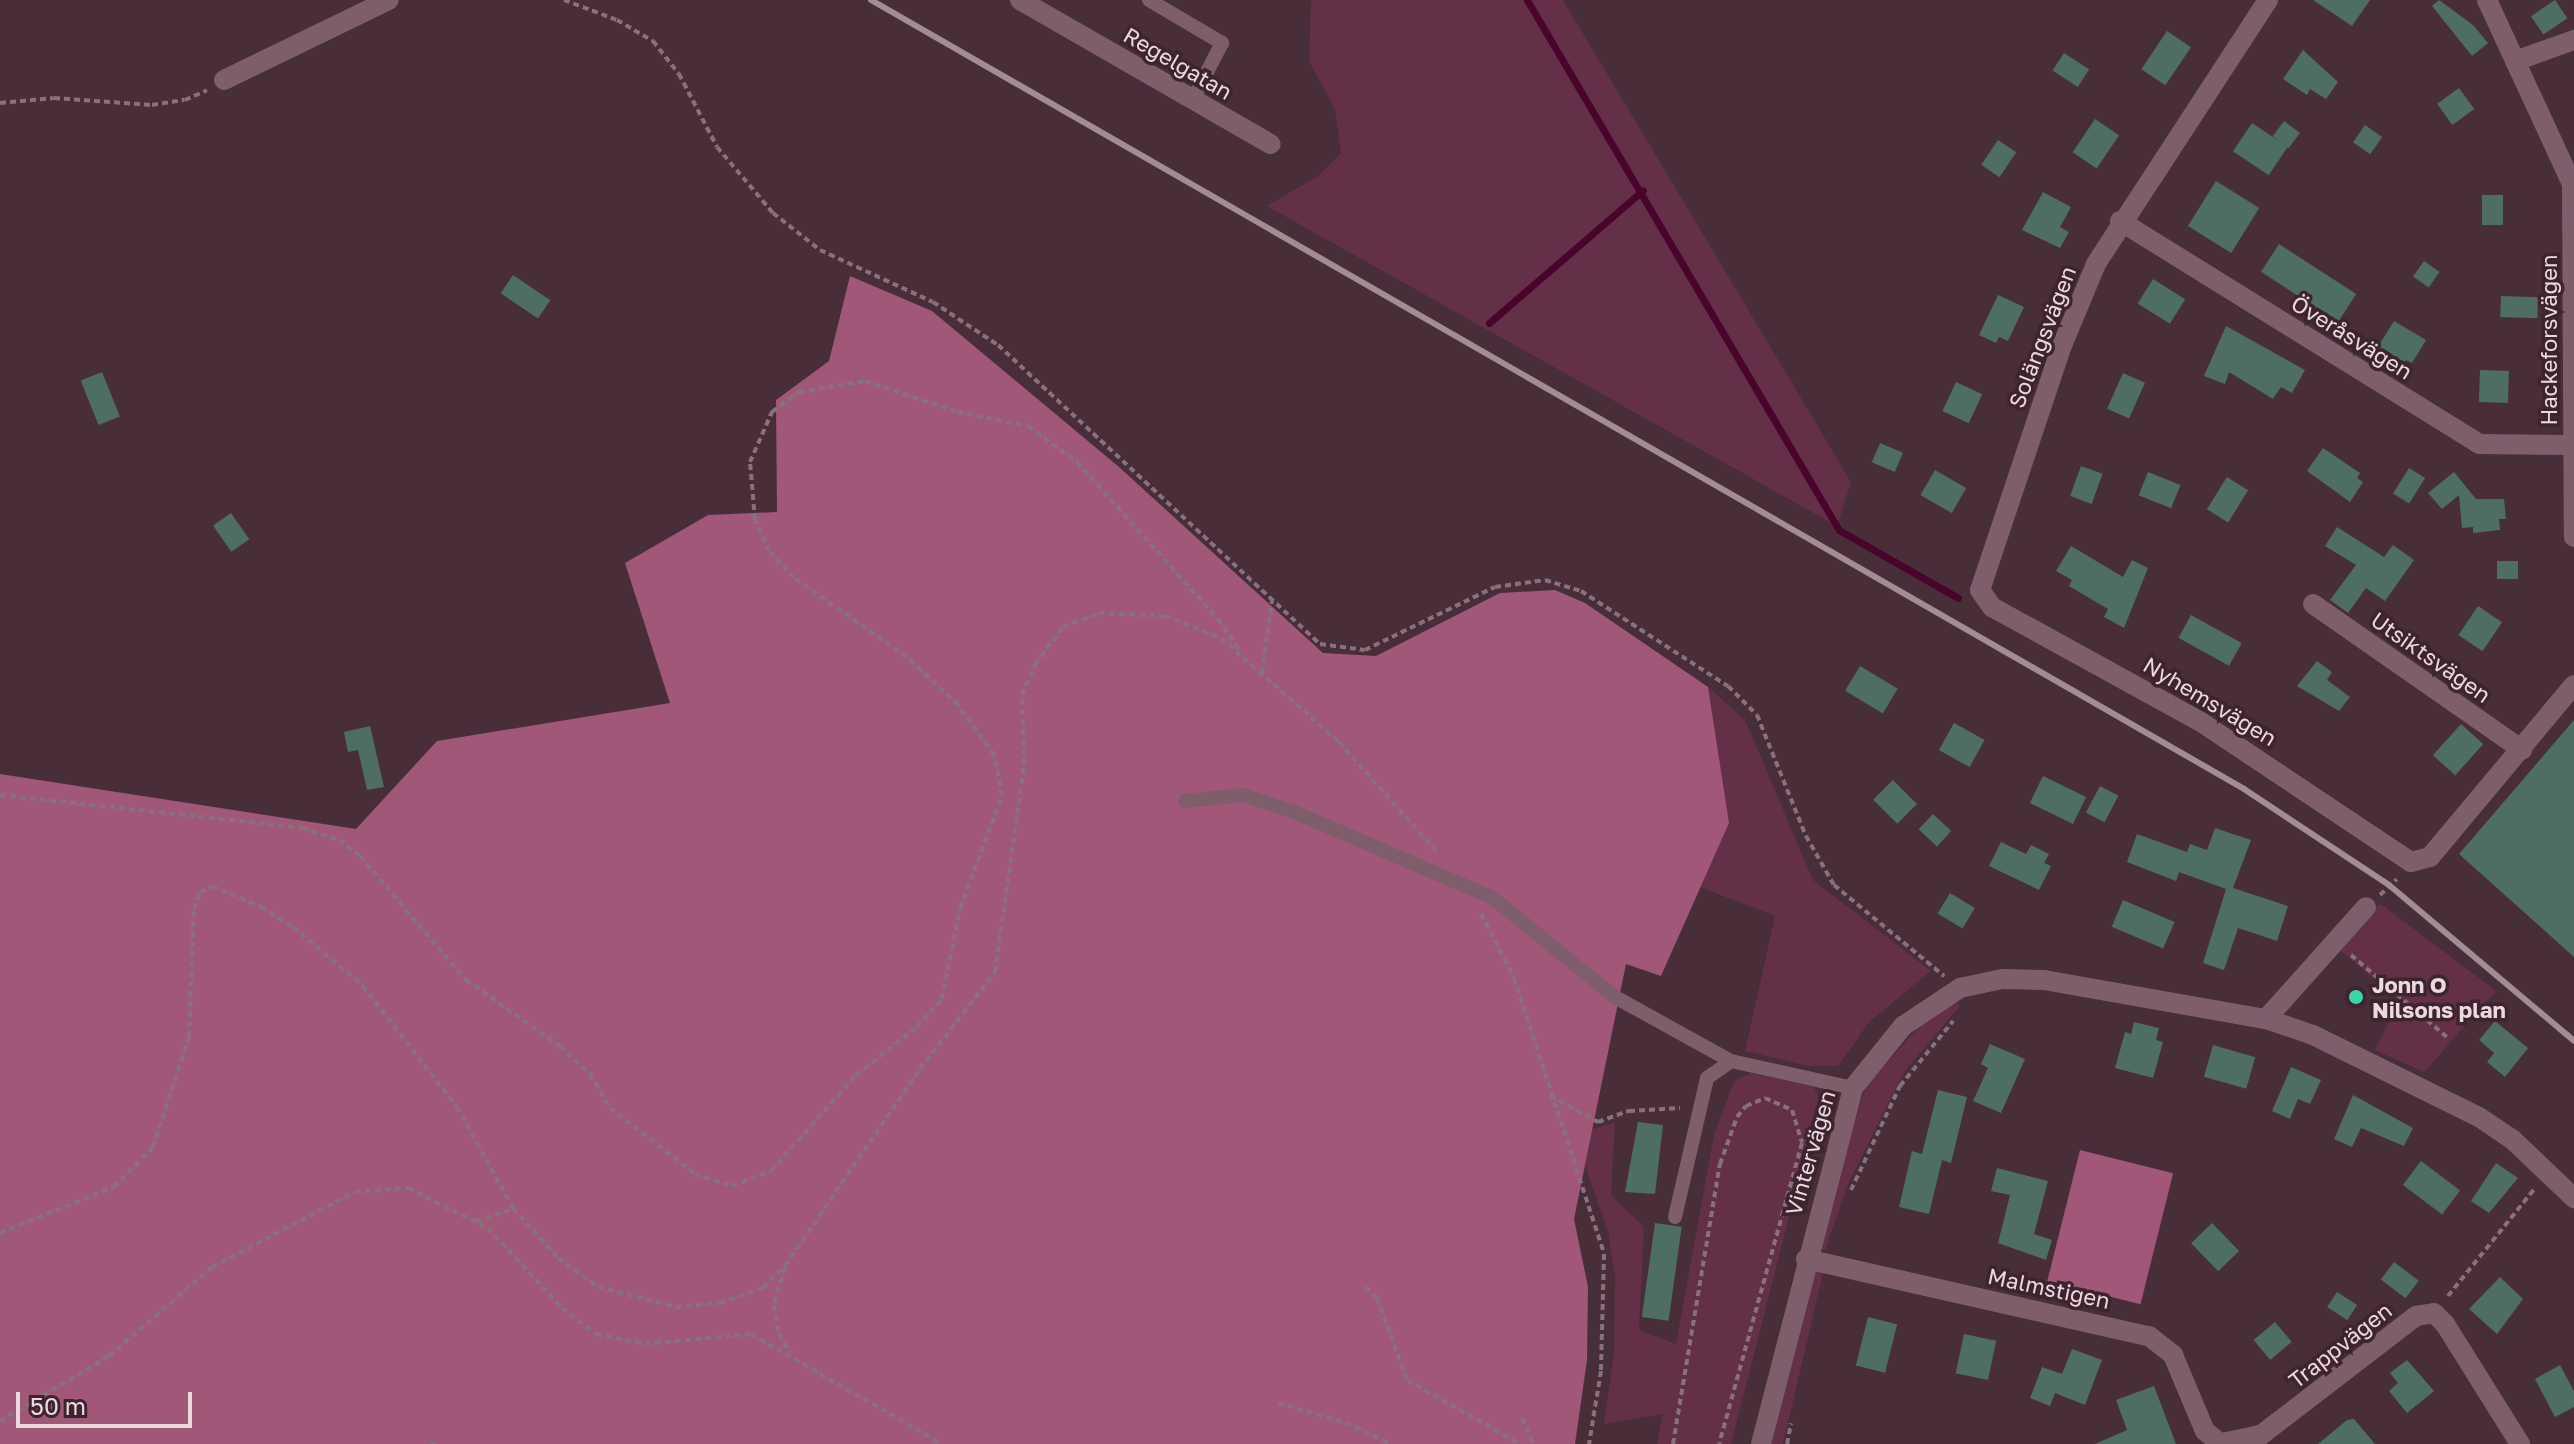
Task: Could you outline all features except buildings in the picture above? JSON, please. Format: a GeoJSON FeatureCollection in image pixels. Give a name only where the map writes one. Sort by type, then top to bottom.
{"type":"FeatureCollection","features":[{"type":"Feature","properties":{"kind":"street"},"geometry":{"type":"LineString","coordinates":[[224,80],[389,0]]}},
{"type":"Feature","properties":{"kind":"street","name":"Regelgatan"},"geometry":{"type":"LineString","coordinates":[[1020,0],[1046,6],[1270,144]]}},
{"type":"Feature","properties":{"kind":"street","name":"Solängsvägen"},"geometry":{"type":"LineString","coordinates":[[1980,590],[2080,297],[2120,221],[2268,0]]}},
{"type":"Feature","properties":{"kind":"street","name":"Hackeforsvägen"},"geometry":{"type":"LineString","coordinates":[[2487,0],[2515,61],[2566,143],[2572,184],[2574,537]]}},
{"type":"Feature","properties":{"kind":"street"},"geometry":{"type":"LineString","coordinates":[[2515,61],[2574,40]]}},
{"type":"Feature","properties":{"kind":"street","name":"Överåsvägen"},"geometry":{"type":"LineString","coordinates":[[2120,221],[2479,444],[2572,445]]}},
{"type":"Feature","properties":{"kind":"street","name":"Nyhemsvägen"},"geometry":{"type":"LineString","coordinates":[[1980,590],[1992,607],[2201,722],[2411,862]]}},
{"type":"Feature","properties":{"kind":"street","name":"Utsiktsvägen"},"geometry":{"type":"LineString","coordinates":[[2313,604],[2522,750]]}},
{"type":"Feature","properties":{"kind":"street"},"geometry":{"type":"LineString","coordinates":[[2411,862],[2430,857],[2574,685]]}},
{"type":"Feature","properties":{"kind":"street"},"geometry":{"type":"LineString","coordinates":[[2266,1019],[2366,907]]}},
{"type":"Feature","properties":{"kind":"street","name":"Vintervägen"},"geometry":{"type":"LineString","coordinates":[[1761,1444],[1806,1259],[1853,1088],[1903,1026],[1960,988],[2002,979],[2044,980],[2266,1019],[2313,1035],[2479,1117],[2512,1139],[2574,1198]]}},
{"type":"Feature","properties":{"kind":"street","name":"Malmstigen"},"geometry":{"type":"LineString","coordinates":[[1806,1259],[2149,1336],[2173,1355],[2205,1431],[2222,1443]]}},
{"type":"Feature","properties":{"kind":"street"},"geometry":{"type":"LineString","coordinates":[[2434,1313],[2441,1317],[2520,1444]]}},
{"type":"Feature","properties":{"kind":"street","name":"Trappvägen"},"geometry":{"type":"LineString","coordinates":[[2222,1443],[2261,1435],[2416,1316],[2434,1313]]}},
{"type":"Feature","properties":{"kind":"lane"},"geometry":{"type":"LineString","coordinates":[[1149,0],[1222,43],[1193,99]]}},
{"type":"Feature","properties":{"kind":"lane"},"geometry":{"type":"LineString","coordinates":[[1185,801],[1243,795],[1292,811],[1461,885],[1522,919],[1559,956],[1615,997],[1731,1061],[1853,1088]]}},
{"type":"Feature","properties":{"kind":"lane"},"geometry":{"type":"LineString","coordinates":[[1675,1217],[1707,1078],[1731,1061]]}},
{"type":"Feature","properties":{"kind":"path"},"geometry":{"type":"LineString","coordinates":[[564,0],[617,20],[653,41],[679,74],[733,171],[795,232],[850,267],[964,319],[1320,644],[1351,651],[1384,644],[1511,581],[1545,580],[1581,591],[1747,702],[1767,735],[1812,849],[1834,885],[1960,988],[1963,1007],[1900,1086],[1849,1197]]}},
{"type":"Feature","properties":{"kind":"path"},"geometry":{"type":"LineString","coordinates":[[0,103],[54,98],[170,103],[224,80]]}},
{"type":"Feature","properties":{"kind":"path"},"geometry":{"type":"LineString","coordinates":[[0,795],[302,828],[339,840],[360,856],[466,980],[560,1046],[590,1074],[610,1108],[695,1174],[732,1186],[771,1171],[856,1075],[917,1027],[942,999],[960,908],[1002,796],[994,755],[958,705],[907,657],[794,578],[769,551],[755,520],[750,462],[772,412],[799,392],[865,381],[957,412],[1028,426],[1077,462],[1218,619],[1243,656]]}},
{"type":"Feature","properties":{"kind":"path"},"geometry":{"type":"LineString","coordinates":[[1262,673],[1272,600]]}},
{"type":"Feature","properties":{"kind":"path"},"geometry":{"type":"LineString","coordinates":[[0,1233],[114,1187],[153,1147],[189,1037],[194,909],[200,892],[212,886],[261,907],[293,927],[363,986],[457,1107],[513,1208],[558,1258],[598,1287],[625,1298],[676,1307],[720,1303],[763,1288],[785,1266],[920,1069],[995,972],[1024,765],[1022,695],[1049,644],[1063,627],[1081,618],[1131,610],[1198,627],[1243,656],[1383,787],[1461,885],[1497,939],[1514,978],[1548,1095],[1604,1254],[1601,1371],[1589,1444]]}},
{"type":"Feature","properties":{"kind":"path"},"geometry":{"type":"LineString","coordinates":[[2366,907],[2411,862]]}},
{"type":"Feature","properties":{"kind":"path"},"geometry":{"type":"LineString","coordinates":[[2334,941],[2450,1040]]}},
{"type":"Feature","properties":{"kind":"path"},"geometry":{"type":"LineString","coordinates":[[1548,1095],[1598,1122],[1629,1111],[1699,1108]]}},
{"type":"Feature","properties":{"kind":"path"},"geometry":{"type":"LineString","coordinates":[[1673,1444],[1720,1164],[1737,1117],[1746,1106],[1765,1098],[1792,1110],[1802,1143],[1719,1444]]}},
{"type":"Feature","properties":{"kind":"path"},"geometry":{"type":"LineString","coordinates":[[0,1421],[109,1356],[212,1267],[355,1192],[408,1188],[476,1221],[508,1246],[562,1308],[596,1334],[645,1344],[751,1334],[942,1444]]}},
{"type":"Feature","properties":{"kind":"path"},"geometry":{"type":"LineString","coordinates":[[2434,1313],[2524,1201]]}},
{"type":"Feature","properties":{"kind":"path"},"geometry":{"type":"LineString","coordinates":[[476,1221],[513,1208]]}},
{"type":"Feature","properties":{"kind":"path"},"geometry":{"type":"LineString","coordinates":[[785,1266],[776,1291],[776,1322],[783,1344],[795,1358]]}},
{"type":"Feature","properties":{"kind":"path"},"geometry":{"type":"LineString","coordinates":[[1365,1287],[1377,1298],[1407,1380],[1520,1444]]}},
{"type":"Feature","properties":{"kind":"path"},"geometry":{"type":"LineString","coordinates":[[1278,1403],[1346,1423],[1391,1444]]}},
{"type":"Feature","properties":{"kind":"path"},"geometry":{"type":"LineString","coordinates":[[1787,1444],[1793,1416]]}},
{"type":"Feature","properties":{"kind":"path"},"geometry":{"type":"LineString","coordinates":[[1522,1418],[1533,1444]]}},
{"type":"Feature","properties":{"kind":"path"},"geometry":{"type":"LineString","coordinates":[[430,1444],[440,1444]]}},
{"type":"Feature","properties":{"kind":"shaded area"},"geometry":{"type":"Polygon","coordinates":[[[1311,0],[1563,0],[1851,482],[1837,526],[1267,206],[1318,176],[1341,153],[1335,109],[1309,61],[1311,0]]]}},
{"type":"Feature","properties":{"kind":"shaded area"},"geometry":{"type":"Polygon","coordinates":[[[850,276],[932,311],[1119,467],[1323,653],[1376,656],[1500,593],[1555,590],[1585,603],[1708,687],[1729,823],[1661,976],[1626,964],[1574,1219],[1588,1287],[1587,1360],[1575,1444],[0,1444],[0,774],[356,829],[437,741],[670,703],[625,563],[708,515],[777,512],[776,400],[829,361],[850,276]]]}},
{"type":"Feature","properties":{"kind":"shaded area"},"geometry":{"type":"Polygon","coordinates":[[[1708,687],[1745,720],[1813,880],[1931,971],[1869,1022],[1838,1066],[1808,1066],[1745,1051],[1775,916],[1700,887],[1728,823],[1708,687]]]}},
{"type":"Feature","properties":{"kind":"shaded area"},"geometry":{"type":"Polygon","coordinates":[[[2381,904],[2496,991],[2424,1072],[2375,1050],[2400,1000],[2340,950],[2368,912],[2381,904]]]}},
{"type":"Feature","properties":{"kind":"shaded area"},"geometry":{"type":"Polygon","coordinates":[[[1956,1001],[1960,1006],[1904,1072],[1849,1182],[1825,1250],[1814,1249],[1866,1086],[1926,1019],[1956,1001]]]}},
{"type":"Feature","properties":{"kind":"shaded area"},"geometry":{"type":"Polygon","coordinates":[[[1751,1073],[1814,1087],[1819,1100],[1731,1444],[1657,1444],[1663,1414],[1604,1424],[1614,1352],[1615,1275],[1608,1232],[1585,1165],[1592,1130],[1615,1122],[1611,1195],[1644,1227],[1639,1330],[1676,1344],[1714,1135],[1734,1081],[1751,1073]]]}},
{"type":"Feature","properties":{"kind":"shaded area"},"geometry":{"type":"Polygon","coordinates":[[[2080,1150],[2173,1173],[2140,1304],[2047,1281],[2080,1150]]]}},
{"type":"Feature","properties":{"kind":"shaded area"},"geometry":{"type":"Polygon","coordinates":[[[1811,1268],[1824,1269],[1783,1444],[1772,1444],[1811,1268]]]}},
{"type":"Feature","properties":{"kind":"waterway"},"geometry":{"type":"LineString","coordinates":[[1527,0],[1839,530],[1958,598]]}},
{"type":"Feature","properties":{"kind":"waterway"},"geometry":{"type":"LineString","coordinates":[[1489,323],[1643,190]]}},
{"type":"Feature","properties":{"kind":"railway"},"geometry":{"type":"LineString","coordinates":[[871,0],[2244,789],[2389,885],[2574,1041]]}},
{"type":"Feature","properties":{"kind":"place","name":"Jonn O Nilsons plan"},"geometry":{"type":"Point","coordinates":[2356,997]}}]}
